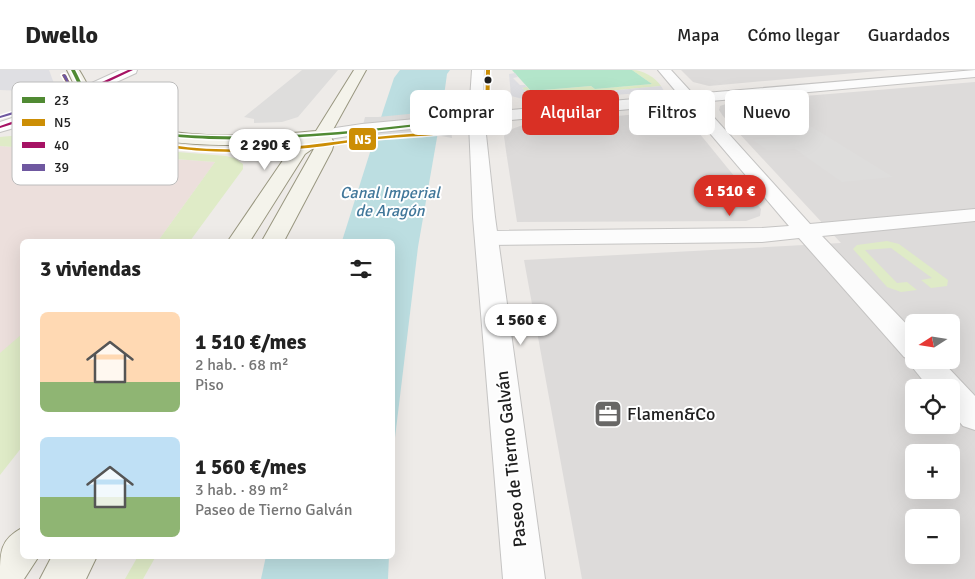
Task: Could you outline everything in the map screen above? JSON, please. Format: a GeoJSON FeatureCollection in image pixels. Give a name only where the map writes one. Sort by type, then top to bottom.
{"type":"FeatureCollection","features":[{"type":"Feature","properties":{"kind":"main road"},"geometry":{"type":"LineString","coordinates":[[73,70],[80,82]]}},
{"type":"Feature","properties":{"kind":"main road"},"geometry":{"type":"LineString","coordinates":[[240,239],[301,147],[322,135],[360,70]]}},
{"type":"Feature","properties":{"kind":"main road"},"geometry":{"type":"LineString","coordinates":[[178,135],[205,138],[271,139],[322,135]]}},
{"type":"Feature","properties":{"kind":"main road"},"geometry":{"type":"LineString","coordinates":[[274,239],[323,150],[325,143],[322,135]]}},
{"type":"Feature","properties":{"kind":"main road"},"geometry":{"type":"LineString","coordinates":[[0,576],[20,551]]}},
{"type":"Feature","properties":{"kind":"main road"},"geometry":{"type":"LineString","coordinates":[[61,579],[75,559]]}},
{"type":"Feature","properties":{"kind":"street"},"geometry":{"type":"LineString","coordinates":[[106,82],[131,70]]}},
{"type":"Feature","properties":{"kind":"street","name":"Paseo de Tierno Galván"},"geometry":{"type":"LineString","coordinates":[[473,90],[478,70]]}},
{"type":"Feature","properties":{"kind":"street"},"geometry":{"type":"LineString","coordinates":[[664,70],[681,90]]}},
{"type":"Feature","properties":{"kind":"street"},"geometry":{"type":"LineString","coordinates":[[715,98],[975,74]]}},
{"type":"Feature","properties":{"kind":"street"},"geometry":{"type":"LineString","coordinates":[[512,115],[629,105]]}},
{"type":"Feature","properties":{"kind":"street"},"geometry":{"type":"LineString","coordinates":[[322,135],[410,124]]}},
{"type":"Feature","properties":{"kind":"street"},"geometry":{"type":"LineString","coordinates":[[715,129],[804,230],[905,340]]}},
{"type":"Feature","properties":{"kind":"street","name":"Paseo de Tierno Galván"},"geometry":{"type":"LineString","coordinates":[[468,135],[487,238],[524,579]]}},
{"type":"Feature","properties":{"kind":"street"},"geometry":{"type":"LineString","coordinates":[[487,238],[762,235],[975,215]]}},
{"type":"Feature","properties":{"kind":"street"},"geometry":{"type":"LineString","coordinates":[[930,369],[940,379]]}},
{"type":"Feature","properties":{"kind":"street"},"geometry":{"type":"LineString","coordinates":[[960,401],[975,417]]}},
{"type":"Feature","properties":{"kind":"shaded area"},"geometry":{"type":"Polygon","coordinates":[[[0,70],[49,70],[53,82],[12,82],[12,91],[0,90],[0,70]]]}},
{"type":"Feature","properties":{"kind":"shaded area"},"geometry":{"type":"Polygon","coordinates":[[[302,70],[338,70],[298,117],[282,122],[254,123],[254,119],[244,117],[302,70]]]}},
{"type":"Feature","properties":{"kind":"shaded area"},"geometry":{"type":"Polygon","coordinates":[[[681,70],[889,70],[709,86],[693,82],[681,70]]]}},
{"type":"Feature","properties":{"kind":"shaded area"},"geometry":{"type":"Polygon","coordinates":[[[515,73],[518,77],[513,78],[520,85],[527,87],[522,88],[525,90],[522,90],[522,99],[512,96],[509,74],[515,73]]]}},
{"type":"Feature","properties":{"kind":"shaded area"},"geometry":{"type":"Polygon","coordinates":[[[975,82],[975,579],[582,579],[524,260],[841,243],[741,135],[809,135],[809,96],[975,82]]]}},
{"type":"Feature","properties":{"kind":"shaded area"},"geometry":{"type":"Polygon","coordinates":[[[661,86],[663,90],[629,90],[629,94],[619,95],[618,90],[661,86]]]}},
{"type":"Feature","properties":{"kind":"shaded area"},"geometry":{"type":"Polygon","coordinates":[[[725,104],[725,118],[719,110],[720,106],[725,104]]]}},
{"type":"Feature","properties":{"kind":"shaded area"},"geometry":{"type":"Polygon","coordinates":[[[629,115],[629,135],[701,135],[761,209],[760,216],[746,221],[517,222],[505,135],[512,135],[512,129],[522,125],[522,135],[619,135],[619,116],[629,115]]]}},
{"type":"Feature","properties":{"kind":"shaded area"},"geometry":{"type":"Polygon","coordinates":[[[809,125],[893,177],[842,182],[795,149],[767,150],[753,140],[777,137],[774,135],[809,135],[809,125]]]}},
{"type":"Feature","properties":{"kind":"shaded area"},"geometry":{"type":"Polygon","coordinates":[[[0,146],[12,147],[12,185],[178,185],[178,159],[215,162],[159,239],[20,239],[20,430],[0,458],[0,146]]]}},
{"type":"Feature","properties":{"kind":"green space"},"geometry":{"type":"Polygon","coordinates":[[[512,70],[632,70],[652,84],[595,89],[591,86],[530,90],[512,70]]]}},
{"type":"Feature","properties":{"kind":"green space"},"geometry":{"type":"Polygon","coordinates":[[[632,70],[648,75],[661,86],[618,90],[543,90],[591,86],[595,89],[652,84],[632,70]]]}},
{"type":"Feature","properties":{"kind":"green space"},"geometry":{"type":"Polygon","coordinates":[[[522,87],[527,87],[530,90],[524,90],[522,87]]]}},
{"type":"Feature","properties":{"kind":"green space"},"geometry":{"type":"Polygon","coordinates":[[[12,136],[12,147],[0,146],[0,137],[12,136]]]}},
{"type":"Feature","properties":{"kind":"green space"},"geometry":{"type":"Polygon","coordinates":[[[178,152],[234,158],[243,164],[243,169],[191,239],[159,239],[215,162],[178,159],[178,152]]]}},
{"type":"Feature","properties":{"kind":"green space"},"geometry":{"type":"Polygon","coordinates":[[[887,241],[899,244],[948,280],[947,286],[931,288],[921,280],[932,278],[891,248],[865,250],[897,283],[907,282],[917,290],[901,292],[887,287],[853,249],[857,245],[887,241]]]}},
{"type":"Feature","properties":{"kind":"green space"},"geometry":{"type":"Polygon","coordinates":[[[20,336],[20,450],[0,475],[0,353],[20,336]]]}},
{"type":"Feature","properties":{"kind":"green space"},"geometry":{"type":"Polygon","coordinates":[[[136,559],[154,559],[143,579],[125,579],[136,559]]]}},
{"type":"Feature","properties":{"kind":"water","name":"Canal Imperial de Aragón"},"geometry":{"type":"Polygon","coordinates":[[[400,70],[450,70],[447,74],[445,90],[410,90],[410,135],[437,135],[418,247],[395,438],[395,239],[343,239],[394,78],[400,70]]]}},
{"type":"Feature","properties":{"kind":"water"},"geometry":{"type":"Polygon","coordinates":[[[265,559],[389,559],[388,579],[261,579],[265,559]]]}},
{"type":"Feature","properties":{"kind":"pier"},"geometry":{"type":"Polygon","coordinates":[[[410,114],[410,135],[436,135],[374,141],[358,145],[365,117],[410,114]]]}},
{"type":"Feature","properties":{"kind":"pier"},"geometry":{"type":"Polygon","coordinates":[[[436,135],[452,135],[452,138],[436,135]]]}},
{"type":"Feature","properties":{"kind":"transit line","name":"23"},"geometry":{"type":"LineString","coordinates":[[73,70],[79,82]]}},
{"type":"Feature","properties":{"kind":"transit line","name":"40"},"geometry":{"type":"LineString","coordinates":[[105,82],[131,70]]}},
{"type":"Feature","properties":{"kind":"transit line","name":"N5"},"geometry":{"type":"LineString","coordinates":[[178,147],[228,150],[307,147],[480,128],[487,119],[488,70]]}},
{"type":"Feature","properties":{"kind":"transit line","name":"N5"},"geometry":{"type":"LineString","coordinates":[[64,75],[68,82]]}},
{"type":"Feature","properties":{"kind":"transit line","name":"39"},"geometry":{"type":"LineString","coordinates":[[64,75],[68,82]]}},
{"type":"Feature","properties":{"kind":"transit line","name":"39"},"geometry":{"type":"LineString","coordinates":[[0,117],[12,113]]}},
{"type":"Feature","properties":{"kind":"transit line","name":"40"},"geometry":{"type":"LineString","coordinates":[[0,127],[12,123]]}},
{"type":"Feature","properties":{"kind":"transit line","name":"23"},"geometry":{"type":"LineString","coordinates":[[178,135],[270,138],[410,126]]}},
{"type":"Feature","properties":{"kind":"place","name":"Flamen&Co"},"geometry":{"type":"Point","coordinates":[608,414]}}]}
